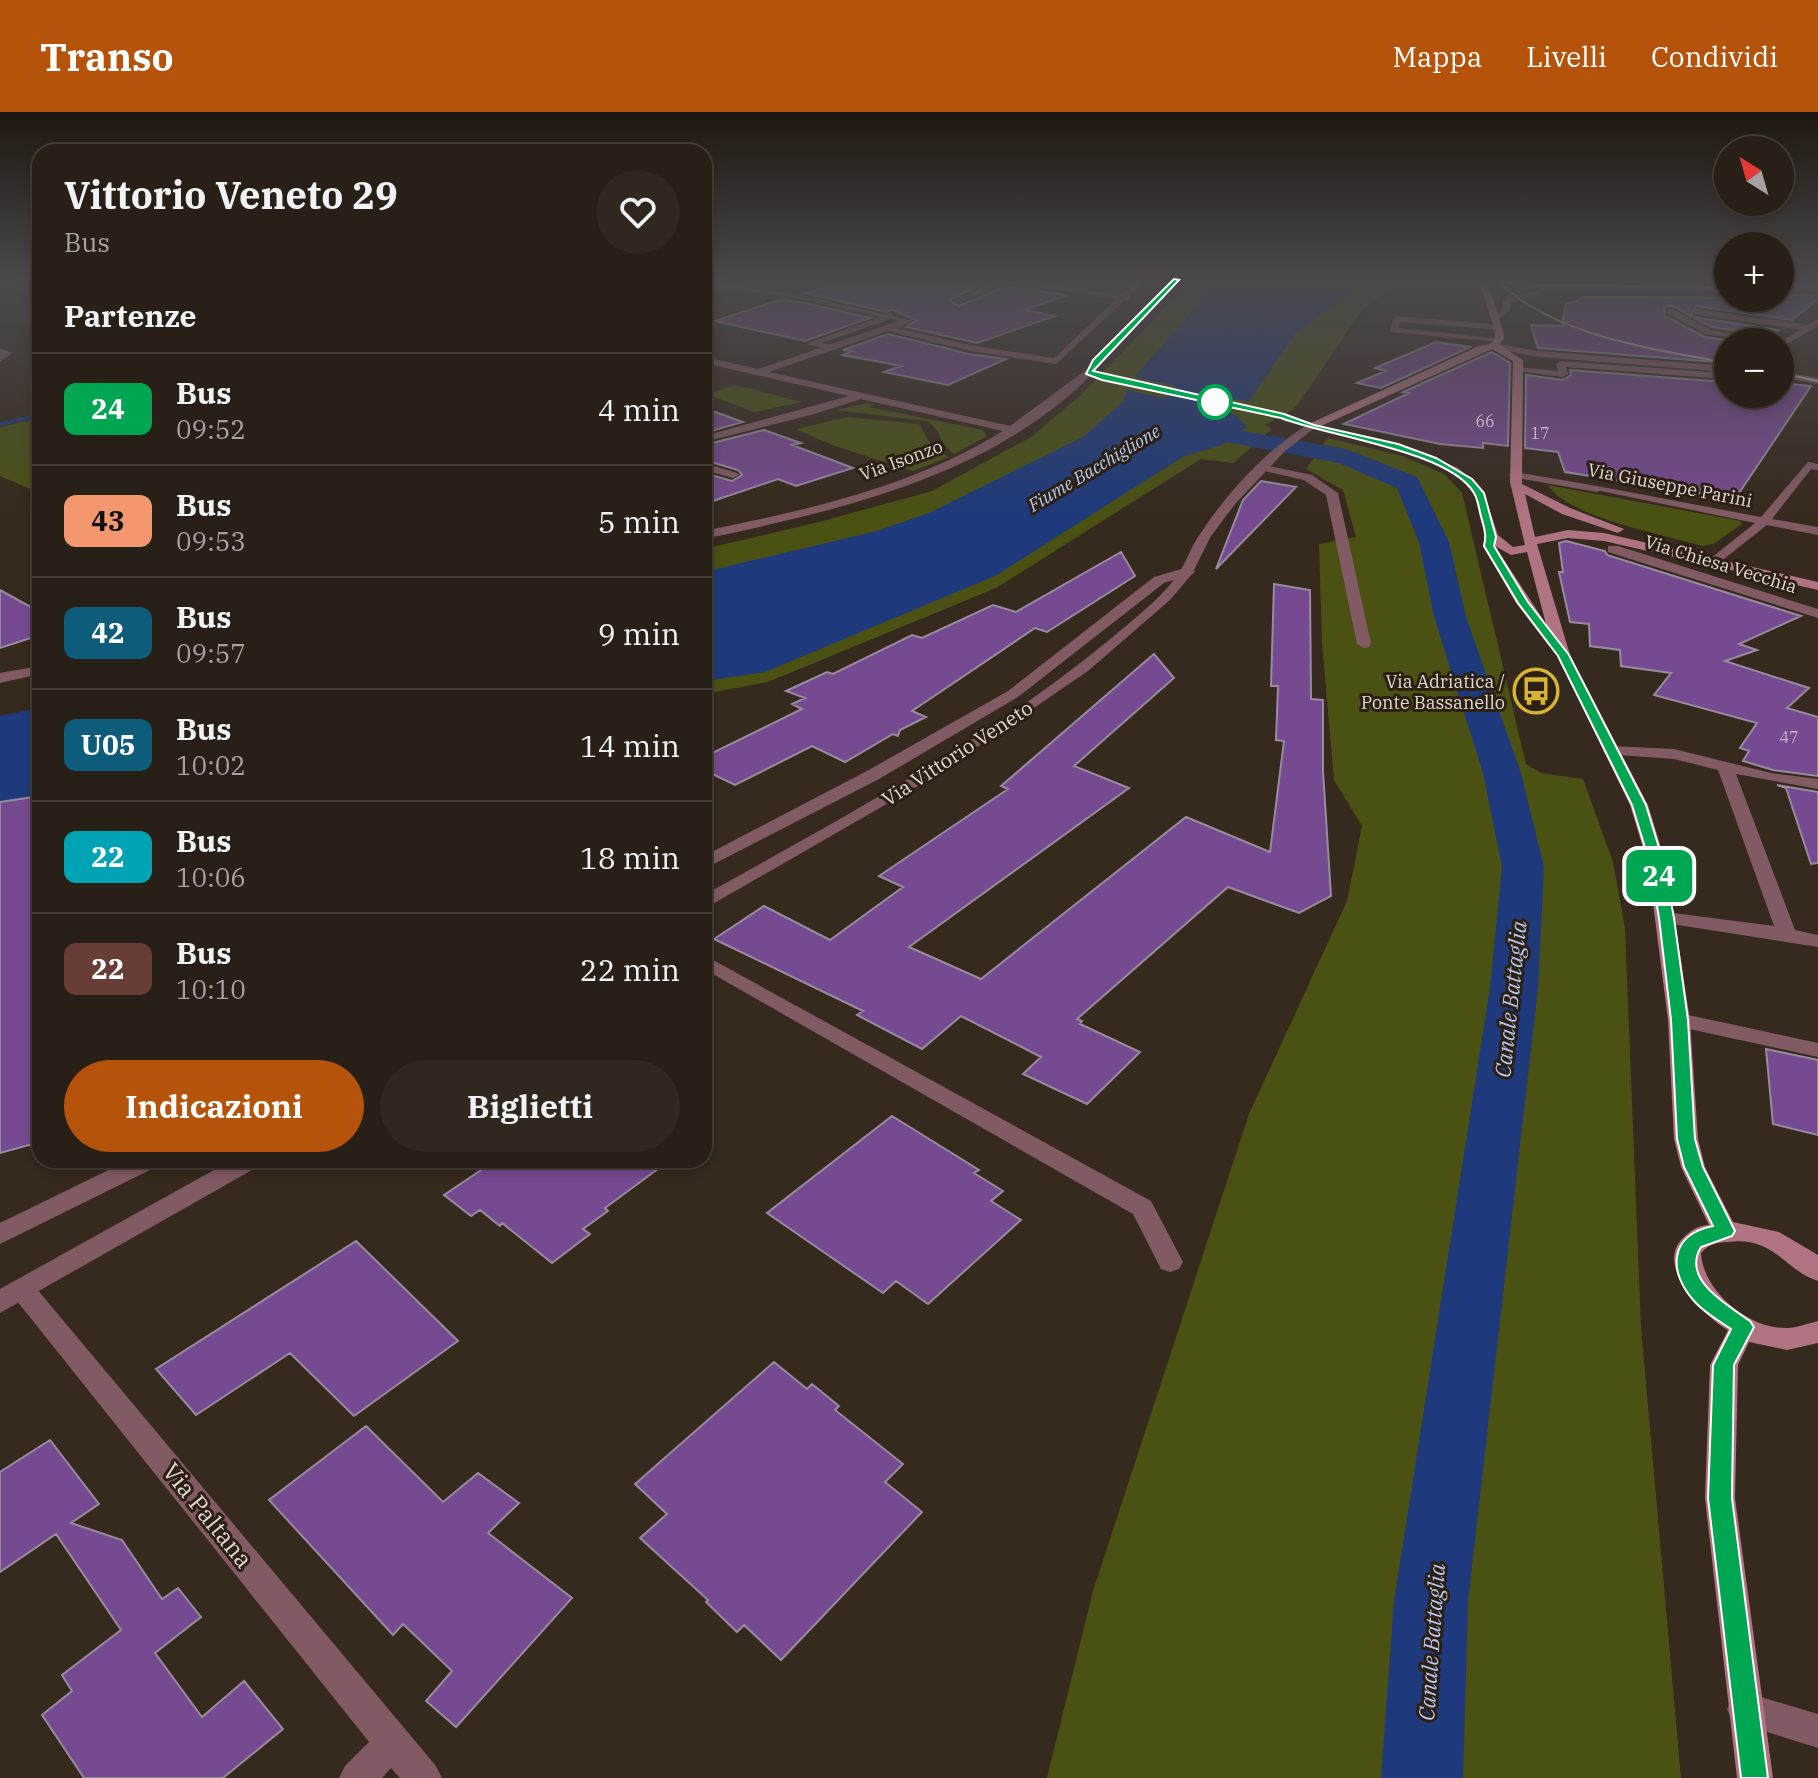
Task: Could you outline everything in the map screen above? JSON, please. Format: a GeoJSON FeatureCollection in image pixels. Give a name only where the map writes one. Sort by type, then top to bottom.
{"type":"FeatureCollection","features":[{"type":"Feature","properties":{"kind":"main road","name":"Via Isonzo"},"geometry":{"type":"LineString","coordinates":[[1092,374],[1099,358]]}},
{"type":"Feature","properties":{"kind":"main road","name":"Via Vittorio Veneto"},"geometry":{"type":"LineString","coordinates":[[1311,427],[1460,358]]}},
{"type":"Feature","properties":{"kind":"main road"},"geometry":{"type":"LineString","coordinates":[[1515,358],[1518,360],[1516,480],[1539,577],[1563,655]]}},
{"type":"Feature","properties":{"kind":"main road"},"geometry":{"type":"LineString","coordinates":[[1092,374],[1284,416],[1311,427],[1395,446],[1454,470],[1479,493],[1492,537],[1489,546],[1509,580],[1563,655],[1639,805],[1657,864],[1666,918],[1679,1020],[1686,1139],[1693,1167],[1725,1231]]}},
{"type":"Feature","properties":{"kind":"main road"},"geometry":{"type":"LineString","coordinates":[[1284,416],[1339,412]]}},
{"type":"Feature","properties":{"kind":"main road"},"geometry":{"type":"LineString","coordinates":[[1516,480],[1566,511],[1712,561]]}},
{"type":"Feature","properties":{"kind":"main road"},"geometry":{"type":"LineString","coordinates":[[1492,537],[1511,551],[1553,535],[1593,535],[1818,586]]}},
{"type":"Feature","properties":{"kind":"main road"},"geometry":{"type":"LineString","coordinates":[[1818,1271],[1791,1249],[1769,1238],[1746,1232],[1707,1234],[1694,1242],[1687,1253],[1686,1267],[1691,1283],[1704,1299],[1743,1327],[1792,1338],[1818,1332]]}},
{"type":"Feature","properties":{"kind":"main road"},"geometry":{"type":"LineString","coordinates":[[1743,1327],[1724,1365],[1720,1498],[1755,1778]]}},
{"type":"Feature","properties":{"kind":"street"},"geometry":{"type":"LineString","coordinates":[[757,373],[803,358]]}},
{"type":"Feature","properties":{"kind":"street"},"geometry":{"type":"LineString","coordinates":[[1034,358],[1056,361],[1060,358]]}},
{"type":"Feature","properties":{"kind":"street"},"geometry":{"type":"LineString","coordinates":[[1585,358],[1714,368]]}},
{"type":"Feature","properties":{"kind":"street"},"geometry":{"type":"LineString","coordinates":[[712,362],[1013,430]]}},
{"type":"Feature","properties":{"kind":"street"},"geometry":{"type":"LineString","coordinates":[[1517,370],[1563,374],[1561,364],[1714,374]]}},
{"type":"Feature","properties":{"kind":"street","name":"Via Isonzo"},"geometry":{"type":"LineString","coordinates":[[712,533],[877,492],[962,458],[1013,430],[1092,374]]}},
{"type":"Feature","properties":{"kind":"street"},"geometry":{"type":"LineString","coordinates":[[1794,377],[1818,381]]}},
{"type":"Feature","properties":{"kind":"street"},"geometry":{"type":"LineString","coordinates":[[712,437],[807,413],[859,396]]}},
{"type":"Feature","properties":{"kind":"street","name":"Via Vittorio Veneto"},"geometry":{"type":"LineString","coordinates":[[712,898],[890,798],[1052,690],[1132,628],[1173,590],[1188,571],[1196,551],[1226,506],[1297,436],[1311,427]]}},
{"type":"Feature","properties":{"kind":"street"},"geometry":{"type":"LineString","coordinates":[[1267,465],[1308,477],[1332,493],[1364,644]]}},
{"type":"Feature","properties":{"kind":"street"},"geometry":{"type":"LineString","coordinates":[[1712,561],[1764,521],[1808,465],[1818,467]]}},
{"type":"Feature","properties":{"kind":"street"},"geometry":{"type":"LineString","coordinates":[[712,468],[733,475]]}},
{"type":"Feature","properties":{"kind":"street","name":"Via Giuseppe Parini"},"geometry":{"type":"LineString","coordinates":[[1516,480],[1597,489],[1818,531]]}},
{"type":"Feature","properties":{"kind":"street","name":"Via Chiesa Vecchia"},"geometry":{"type":"LineString","coordinates":[[1613,549],[1818,614]]}},
{"type":"Feature","properties":{"kind":"street","name":"Via Vittorio Veneto"},"geometry":{"type":"LineString","coordinates":[[712,859],[873,775],[1013,694],[1159,580],[1188,571]]}},
{"type":"Feature","properties":{"kind":"street"},"geometry":{"type":"LineString","coordinates":[[1,676],[32,671]]}},
{"type":"Feature","properties":{"kind":"street"},"geometry":{"type":"LineString","coordinates":[[1611,751],[1674,754],[1771,778],[1818,784]]}},
{"type":"Feature","properties":{"kind":"street"},"geometry":{"type":"LineString","coordinates":[[1725,767],[1787,934]]}},
{"type":"Feature","properties":{"kind":"street"},"geometry":{"type":"LineString","coordinates":[[1666,918],[1818,941]]}},
{"type":"Feature","properties":{"kind":"street"},"geometry":{"type":"LineString","coordinates":[[712,966],[1142,1208],[1170,1262]]}},
{"type":"Feature","properties":{"kind":"street"},"geometry":{"type":"LineString","coordinates":[[1679,1020],[1818,1050]]}},
{"type":"Feature","properties":{"kind":"street"},"geometry":{"type":"LineString","coordinates":[[7,1232],[134,1168]]}},
{"type":"Feature","properties":{"kind":"street"},"geometry":{"type":"LineString","coordinates":[[11,1295],[237,1168]]}},
{"type":"Feature","properties":{"kind":"street","name":"Via Paltana"},"geometry":{"type":"LineString","coordinates":[[11,1295],[424,1778]]}},
{"type":"Feature","properties":{"kind":"street"},"geometry":{"type":"LineString","coordinates":[[1744,1709],[1818,1731]]}},
{"type":"Feature","properties":{"kind":"street"},"geometry":{"type":"LineString","coordinates":[[357,1778],[392,1743]]}},
{"type":"Feature","properties":{"kind":"green space"},"geometry":{"type":"Polygon","coordinates":[[[1117,358],[1329,358],[1294,409],[1265,425],[1272,429],[1233,463],[1201,459],[996,588],[768,682],[712,692],[712,547],[932,491],[1031,437],[1082,394],[1117,358]]]}},
{"type":"Feature","properties":{"kind":"green space"},"geometry":{"type":"Polygon","coordinates":[[[735,385],[802,402],[754,412],[712,396],[712,392],[735,385]]]}},
{"type":"Feature","properties":{"kind":"green space"},"geometry":{"type":"Polygon","coordinates":[[[874,404],[869,407],[983,430],[987,436],[954,454],[927,421],[836,410],[874,404]]]}},
{"type":"Feature","properties":{"kind":"green space"},"geometry":{"type":"Polygon","coordinates":[[[848,417],[919,424],[933,448],[949,457],[913,471],[835,446],[796,429],[848,417]]]}},
{"type":"Feature","properties":{"kind":"green space"},"geometry":{"type":"Polygon","coordinates":[[[32,420],[32,490],[0,476],[0,427],[32,420]]]}},
{"type":"Feature","properties":{"kind":"green space"},"geometry":{"type":"Polygon","coordinates":[[[1328,438],[1402,456],[1444,474],[1462,493],[1526,764],[1541,773],[1583,779],[1613,862],[1625,928],[1641,1327],[1681,1778],[1047,1778],[1093,1591],[1249,1114],[1347,901],[1362,826],[1334,780],[1322,643],[1319,544],[1356,537],[1343,490],[1306,469],[1328,438]]]}},
{"type":"Feature","properties":{"kind":"green space"},"geometry":{"type":"Polygon","coordinates":[[[1548,485],[1741,521],[1742,524],[1713,544],[1702,546],[1595,515],[1559,496],[1548,485]]]}},
{"type":"Feature","properties":{"kind":"water"},"geometry":{"type":"Polygon","coordinates":[[[1152,358],[1279,358],[1248,402],[1135,377],[1152,358]]]}},
{"type":"Feature","properties":{"kind":"water"},"geometry":{"type":"Polygon","coordinates":[[[1127,390],[1236,415],[1247,427],[1222,445],[1184,456],[995,576],[765,672],[712,680],[712,570],[877,531],[929,513],[1083,437],[1123,402],[1127,390]]]}},
{"type":"Feature","properties":{"kind":"water"},"geometry":{"type":"Polygon","coordinates":[[[32,710],[32,797],[0,802],[0,716],[32,710]]]}},
{"type":"Feature","properties":{"kind":"building"},"geometry":{"type":"Polygon","coordinates":[[[857,358],[1006,359],[948,385],[884,372],[901,366],[857,358]]]}},
{"type":"Feature","properties":{"kind":"building"},"geometry":{"type":"Polygon","coordinates":[[[1399,358],[1447,358],[1381,388],[1357,383],[1386,371],[1375,368],[1399,358]]]}},
{"type":"Feature","properties":{"kind":"building"},"geometry":{"type":"Polygon","coordinates":[[[1479,358],[1501,358],[1510,363],[1508,446],[1483,443],[1483,448],[1440,444],[1344,424],[1409,393],[1403,392],[1479,358]]]}},
{"type":"Feature","properties":{"kind":"building"},"geometry":{"type":"Polygon","coordinates":[[[1661,358],[1714,358],[1714,362],[1661,358]]]}},
{"type":"Feature","properties":{"kind":"building"},"geometry":{"type":"Polygon","coordinates":[[[1570,370],[1714,380],[1714,408],[1794,408],[1794,384],[1811,386],[1735,499],[1565,472],[1558,452],[1525,448],[1526,375],[1563,380],[1571,375],[1570,370]]]}},
{"type":"Feature","properties":{"kind":"building"},"geometry":{"type":"Polygon","coordinates":[[[712,411],[743,422],[712,431],[712,411]]]}},
{"type":"Feature","properties":{"kind":"building"},"geometry":{"type":"Polygon","coordinates":[[[764,430],[801,443],[792,445],[853,468],[796,486],[778,479],[712,501],[712,475],[732,481],[742,475],[738,470],[712,462],[712,443],[764,430]]]}},
{"type":"Feature","properties":{"kind":"building"},"geometry":{"type":"Polygon","coordinates":[[[1261,481],[1296,487],[1216,569],[1243,500],[1261,481]]]}},
{"type":"Feature","properties":{"kind":"building"},"geometry":{"type":"Polygon","coordinates":[[[1566,541],[1801,616],[1739,644],[1757,650],[1725,661],[1809,688],[1787,708],[1818,717],[1818,776],[1773,770],[1743,761],[1749,751],[1740,748],[1757,723],[1654,695],[1671,673],[1621,666],[1620,650],[1590,646],[1589,624],[1570,622],[1559,572],[1563,572],[1559,543],[1566,541]]]}},
{"type":"Feature","properties":{"kind":"building"},"geometry":{"type":"Polygon","coordinates":[[[1121,552],[1135,576],[1047,632],[1035,628],[912,711],[926,717],[900,730],[898,736],[893,734],[845,762],[812,746],[735,785],[712,774],[712,753],[802,709],[792,704],[805,698],[786,691],[827,672],[833,674],[912,635],[922,638],[993,605],[1016,612],[1121,552]]]}},
{"type":"Feature","properties":{"kind":"building"},"geometry":{"type":"Polygon","coordinates":[[[1274,584],[1310,590],[1311,699],[1323,700],[1323,771],[1331,896],[1299,913],[1228,887],[1077,1019],[1082,1021],[1080,1024],[1140,1052],[1087,1104],[1023,1074],[1041,1057],[961,1016],[922,1049],[857,1015],[863,1011],[714,939],[764,906],[830,940],[903,887],[879,876],[1008,789],[1001,786],[1154,654],[1174,678],[1074,766],[1129,788],[909,947],[981,979],[1186,817],[1270,852],[1284,741],[1276,740],[1278,686],[1271,686],[1274,584]]]}},
{"type":"Feature","properties":{"kind":"building"},"geometry":{"type":"Polygon","coordinates":[[[0,590],[32,608],[32,638],[0,648],[0,590]]]}},
{"type":"Feature","properties":{"kind":"building"},"geometry":{"type":"Polygon","coordinates":[[[1777,785],[1818,792],[1818,863],[1811,864],[1786,788],[1777,785]]]}},
{"type":"Feature","properties":{"kind":"building"},"geometry":{"type":"Polygon","coordinates":[[[32,797],[32,1144],[0,1153],[0,802],[32,797]]]}},
{"type":"Feature","properties":{"kind":"building"},"geometry":{"type":"Polygon","coordinates":[[[1766,1049],[1818,1060],[1818,1135],[1773,1124],[1766,1049]]]}},
{"type":"Feature","properties":{"kind":"building"},"geometry":{"type":"Polygon","coordinates":[[[892,1116],[979,1170],[974,1173],[1003,1191],[991,1201],[1021,1220],[928,1304],[896,1281],[883,1293],[767,1213],[892,1116]]]}},
{"type":"Feature","properties":{"kind":"building"},"geometry":{"type":"Polygon","coordinates":[[[484,1168],[659,1168],[605,1208],[608,1211],[583,1229],[590,1234],[552,1263],[502,1223],[500,1226],[480,1210],[471,1216],[444,1195],[484,1168]]]}},
{"type":"Feature","properties":{"kind":"building"},"geometry":{"type":"Polygon","coordinates":[[[356,1241],[458,1341],[354,1416],[290,1353],[196,1415],[156,1369],[356,1241]]]}},
{"type":"Feature","properties":{"kind":"building"},"geometry":{"type":"Polygon","coordinates":[[[774,1362],[807,1389],[812,1384],[839,1406],[835,1410],[903,1464],[885,1482],[922,1512],[781,1660],[744,1625],[737,1632],[706,1602],[708,1600],[640,1538],[667,1514],[635,1484],[774,1362]]]}},
{"type":"Feature","properties":{"kind":"building"},"geometry":{"type":"Polygon","coordinates":[[[366,1426],[443,1502],[478,1473],[519,1503],[488,1533],[572,1598],[456,1727],[426,1701],[452,1671],[403,1624],[393,1635],[269,1500],[366,1426]]]}},
{"type":"Feature","properties":{"kind":"building"},"geometry":{"type":"Polygon","coordinates":[[[50,1440],[99,1504],[71,1523],[122,1540],[162,1599],[178,1588],[201,1617],[155,1653],[202,1717],[244,1681],[283,1729],[223,1778],[84,1778],[42,1715],[72,1691],[62,1675],[121,1630],[56,1534],[0,1572],[0,1472],[50,1440]]]}},
{"type":"Feature","properties":{"kind":"waterway","name":"Fiume Bacchiglione"},"geometry":{"type":"LineString","coordinates":[[1098,470],[1166,424],[1222,358]]}},
{"type":"Feature","properties":{"kind":"waterway"},"geometry":{"type":"LineString","coordinates":[[0,424],[32,417]]}},
{"type":"Feature","properties":{"kind":"waterway","name":"Canale Battaglia"},"geometry":{"type":"LineString","coordinates":[[1170,425],[1346,457],[1408,483],[1434,542],[1450,617],[1502,773],[1523,867],[1514,988],[1431,1601],[1422,1778]]}},
{"type":"Feature","properties":{"kind":"tram line"},"geometry":{"type":"LineString","coordinates":[[1701,358],[1714,360]]}},
{"type":"Feature","properties":{"kind":"tram line"},"geometry":{"type":"LineString","coordinates":[[1794,376],[1818,381]]}},
{"type":"Feature","properties":{"kind":"bus line","name":"24"},"geometry":{"type":"LineString","coordinates":[[1099,358],[1089,372],[1102,378],[1284,416],[1329,432],[1395,446],[1433,459],[1469,481],[1479,493],[1492,537],[1489,546],[1523,603],[1563,655],[1639,805],[1657,864],[1666,918],[1679,1020],[1686,1139],[1693,1167],[1725,1231],[1707,1234],[1694,1242],[1687,1253],[1686,1267],[1691,1283],[1704,1299],[1743,1327],[1724,1365],[1720,1498],[1755,1778]]}},
{"type":"Feature","properties":{"kind":"place","name":"Via Adriatica / Ponte Bassanello"},"geometry":{"type":"Point","coordinates":[1536,691]}}]}
